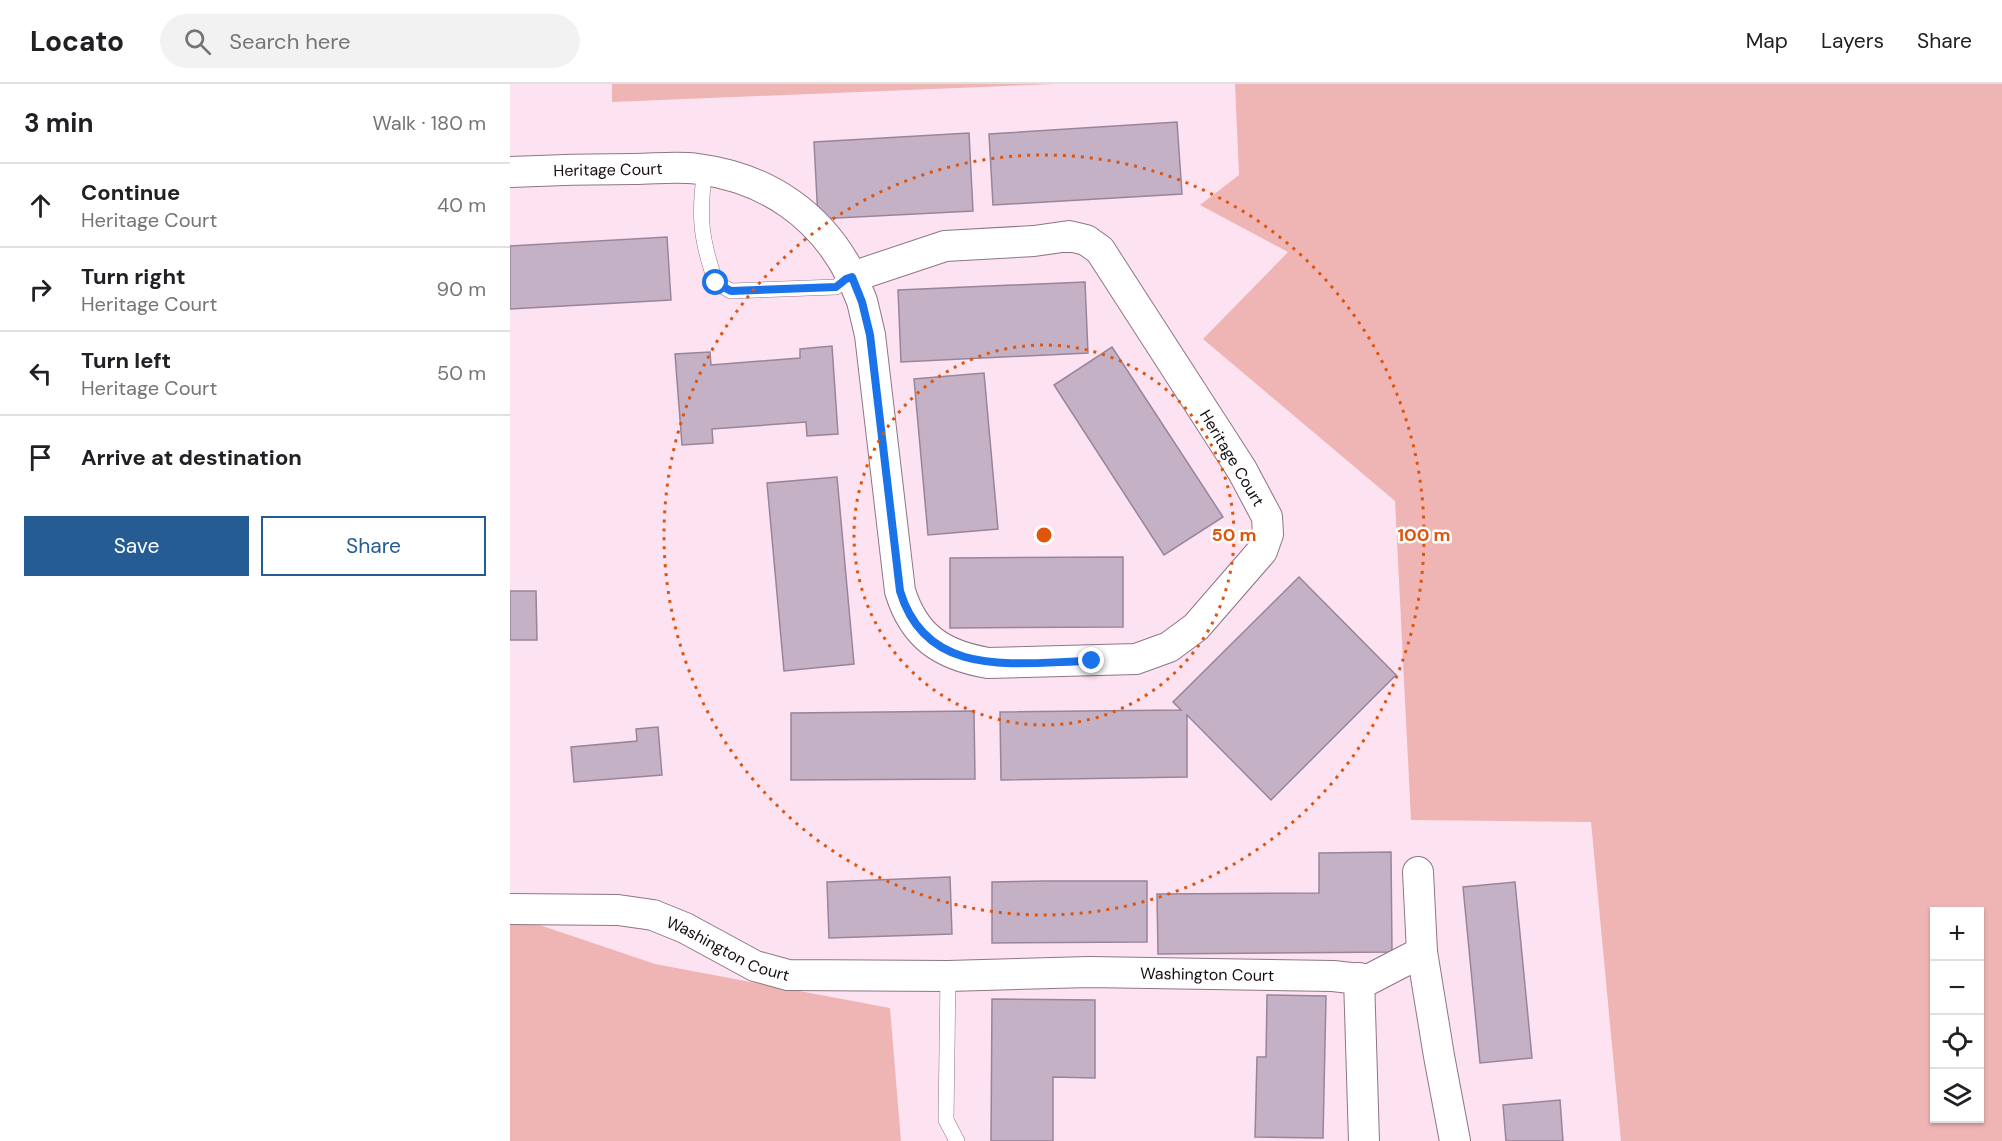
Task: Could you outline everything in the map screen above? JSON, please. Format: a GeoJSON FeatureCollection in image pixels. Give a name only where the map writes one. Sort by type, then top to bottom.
{"type":"FeatureCollection","features":[{"type":"Feature","properties":{"kind":"street","name":"Heritage Court"},"geometry":{"type":"LineString","coordinates":[[510,172],[584,169],[705,170],[729,175],[762,187],[792,205],[819,226],[841,254],[852,277],[862,302],[870,335],[900,591],[913,623],[939,647],[962,657],[988,663],[1136,659],[1153,654],[1169,647],[1196,627],[1262,551],[1268,534],[1268,517],[1242,470],[1100,250],[1086,240],[1069,236],[1034,241],[945,246],[852,277]]}},
{"type":"Feature","properties":{"kind":"street"},"geometry":{"type":"LineString","coordinates":[[1418,872],[1422,952],[1455,1141]]}},
{"type":"Feature","properties":{"kind":"street","name":"Washington Court"},"geometry":{"type":"LineString","coordinates":[[510,909],[618,910],[653,915],[685,928],[755,966],[788,975],[948,976],[1089,972],[1333,976],[1368,980],[1422,952]]}},
{"type":"Feature","properties":{"kind":"street"},"geometry":{"type":"LineString","coordinates":[[1359,978],[1364,1141]]}},
{"type":"Feature","properties":{"kind":"lane","name":"Heritage Court"},"geometry":{"type":"LineString","coordinates":[[705,170],[700,216],[704,250],[716,283],[731,291],[836,287],[852,277]]}},
{"type":"Feature","properties":{"kind":"lane"},"geometry":{"type":"LineString","coordinates":[[948,976],[946,1120],[957,1141]]}},
{"type":"Feature","properties":{"kind":"shaded area"},"geometry":{"type":"Polygon","coordinates":[[[612,84],[1055,84],[612,102],[612,84]]]}},
{"type":"Feature","properties":{"kind":"shaded area"},"geometry":{"type":"Polygon","coordinates":[[[1235,84],[2002,84],[2002,1141],[1621,1141],[1591,822],[1411,820],[1395,501],[1203,339],[1288,252],[1200,205],[1239,175],[1235,84]]]}},
{"type":"Feature","properties":{"kind":"shaded area"},"geometry":{"type":"Polygon","coordinates":[[[510,915],[655,964],[890,1008],[901,1141],[510,1141],[510,915]]]}},
{"type":"Feature","properties":{"kind":"building"},"geometry":{"type":"Polygon","coordinates":[[[1177,122],[1182,194],[993,205],[989,134],[1177,122]]]}},
{"type":"Feature","properties":{"kind":"building"},"geometry":{"type":"Polygon","coordinates":[[[969,133],[973,211],[818,219],[814,142],[969,133]]]}},
{"type":"Feature","properties":{"kind":"building"},"geometry":{"type":"Polygon","coordinates":[[[667,237],[671,300],[510,309],[510,246],[667,237]]]}},
{"type":"Feature","properties":{"kind":"building"},"geometry":{"type":"Polygon","coordinates":[[[1085,282],[1088,353],[901,362],[898,290],[1085,282]]]}},
{"type":"Feature","properties":{"kind":"building"},"geometry":{"type":"Polygon","coordinates":[[[832,346],[838,434],[807,436],[806,422],[712,429],[713,443],[682,445],[675,354],[710,352],[711,365],[800,358],[800,349],[832,346]]]}},
{"type":"Feature","properties":{"kind":"building"},"geometry":{"type":"Polygon","coordinates":[[[1112,347],[1223,517],[1164,555],[1054,385],[1112,347]]]}},
{"type":"Feature","properties":{"kind":"building"},"geometry":{"type":"Polygon","coordinates":[[[984,373],[998,529],[928,535],[914,379],[984,373]]]}},
{"type":"Feature","properties":{"kind":"building"},"geometry":{"type":"Polygon","coordinates":[[[837,477],[854,664],[784,671],[767,483],[837,477]]]}},
{"type":"Feature","properties":{"kind":"building"},"geometry":{"type":"Polygon","coordinates":[[[1123,557],[1123,627],[950,628],[950,558],[1123,557]]]}},
{"type":"Feature","properties":{"kind":"building"},"geometry":{"type":"Polygon","coordinates":[[[1299,577],[1396,675],[1271,800],[1187,715],[1187,777],[1001,780],[1000,712],[1181,710],[1173,702],[1299,577]]]}},
{"type":"Feature","properties":{"kind":"building"},"geometry":{"type":"Polygon","coordinates":[[[510,591],[536,591],[537,640],[510,640],[510,591]]]}},
{"type":"Feature","properties":{"kind":"building"},"geometry":{"type":"Polygon","coordinates":[[[974,711],[975,779],[791,780],[791,713],[974,711]]]}},
{"type":"Feature","properties":{"kind":"building"},"geometry":{"type":"Polygon","coordinates":[[[658,727],[662,775],[574,782],[571,747],[637,741],[636,729],[658,727]]]}},
{"type":"Feature","properties":{"kind":"building"},"geometry":{"type":"Polygon","coordinates":[[[1391,852],[1392,952],[1158,954],[1157,894],[1319,893],[1319,853],[1391,852]]]}},
{"type":"Feature","properties":{"kind":"building"},"geometry":{"type":"Polygon","coordinates":[[[950,877],[952,934],[829,938],[827,882],[950,877]]]}},
{"type":"Feature","properties":{"kind":"building"},"geometry":{"type":"Polygon","coordinates":[[[1147,881],[1147,942],[992,943],[992,882],[1147,881]]]}},
{"type":"Feature","properties":{"kind":"building"},"geometry":{"type":"Polygon","coordinates":[[[1515,882],[1532,1058],[1480,1063],[1463,887],[1515,882]]]}},
{"type":"Feature","properties":{"kind":"building"},"geometry":{"type":"Polygon","coordinates":[[[1267,995],[1326,996],[1323,1138],[1255,1137],[1257,1057],[1266,1057],[1267,995]]]}},
{"type":"Feature","properties":{"kind":"building"},"geometry":{"type":"Polygon","coordinates":[[[992,999],[1095,1000],[1095,1078],[1053,1077],[1053,1141],[991,1141],[992,999]]]}},
{"type":"Feature","properties":{"kind":"building"},"geometry":{"type":"Polygon","coordinates":[[[1560,1100],[1563,1141],[1506,1141],[1503,1105],[1560,1100]]]}},
{"type":"Feature","properties":{"kind":"route"},"geometry":{"type":"LineString","coordinates":[[716,283],[731,291],[836,287],[852,277],[862,302],[870,335],[900,591],[913,623],[925,636],[939,647],[954,654],[988,663],[1092,661]]}}]}
